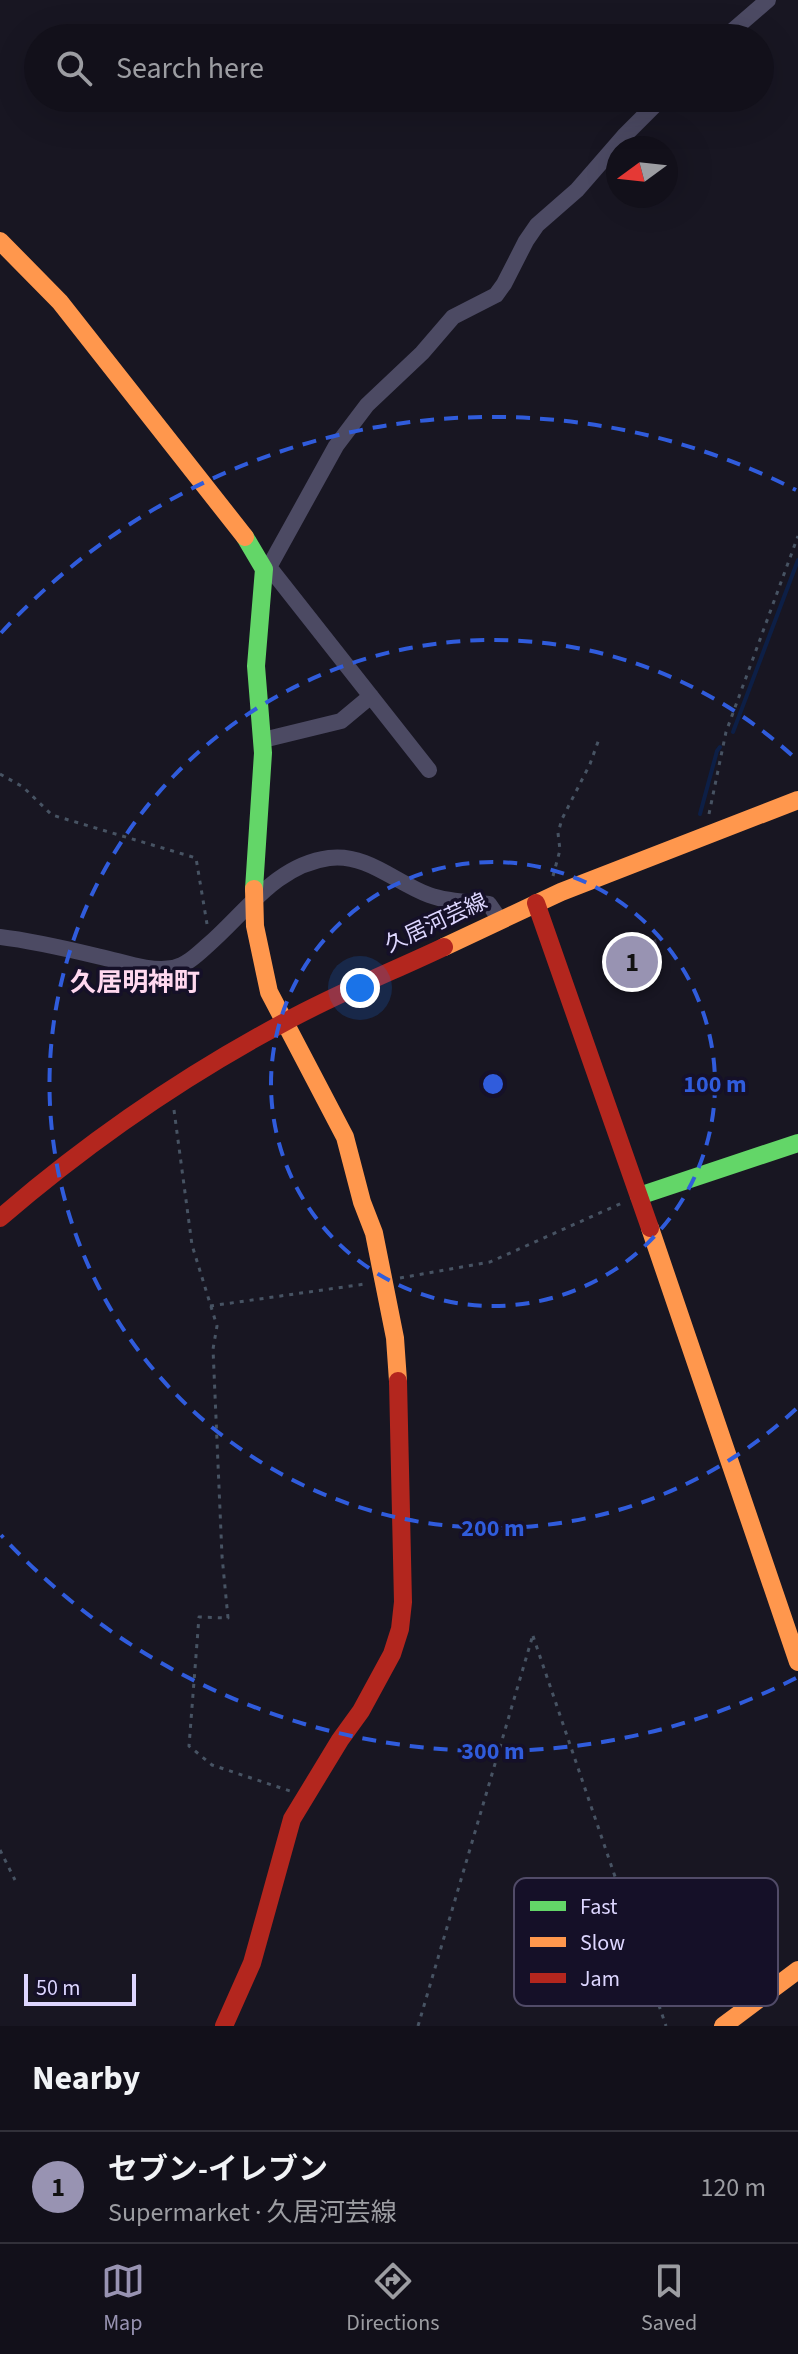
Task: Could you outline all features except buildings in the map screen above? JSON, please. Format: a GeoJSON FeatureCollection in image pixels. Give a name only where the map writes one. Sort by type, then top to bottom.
{"type":"FeatureCollection","features":[{"type":"Feature","properties":{"kind":"street"},"geometry":{"type":"LineString","coordinates":[[740,24],[768,0]]}},
{"type":"Feature","properties":{"kind":"street"},"geometry":{"type":"LineString","coordinates":[[224,2026],[252,1963],[292,1819],[361,1711],[392,1654],[400,1629],[403,1602],[395,1338],[374,1233],[362,1202],[345,1137],[269,992],[255,926],[253,902],[263,740],[256,666],[267,568],[336,446],[367,405],[422,353],[453,317],[496,295],[537,225],[577,190],[648,112]]}},
{"type":"Feature","properties":{"kind":"street"},"geometry":{"type":"LineString","coordinates":[[0,241],[60,302],[429,770]]}},
{"type":"Feature","properties":{"kind":"street"},"geometry":{"type":"LineString","coordinates":[[263,740],[341,721],[371,696]]}},
{"type":"Feature","properties":{"kind":"street","name":"久居河芸線"},"geometry":{"type":"LineString","coordinates":[[0,1218],[107,1131],[172,1087],[286,1021],[544,899],[798,800]]}},
{"type":"Feature","properties":{"kind":"street"},"geometry":{"type":"LineString","coordinates":[[0,937],[33,941],[154,968],[178,967],[209,944],[267,886],[294,868],[326,858],[348,858],[382,870],[434,897],[489,904],[500,920]]}},
{"type":"Feature","properties":{"kind":"street"},"geometry":{"type":"LineString","coordinates":[[544,899],[639,1196],[798,1662]]}},
{"type":"Feature","properties":{"kind":"street"},"geometry":{"type":"LineString","coordinates":[[639,1196],[798,1143]]}},
{"type":"Feature","properties":{"kind":"street"},"geometry":{"type":"LineString","coordinates":[[778,1985],[798,1970]]}},
{"type":"Feature","properties":{"kind":"street"},"geometry":{"type":"LineString","coordinates":[[723,2026],[750,2006]]}},
{"type":"Feature","properties":{"kind":"path"},"geometry":{"type":"LineString","coordinates":[[705,834],[726,732],[798,536]]}},
{"type":"Feature","properties":{"kind":"path"},"geometry":{"type":"LineString","coordinates":[[544,899],[560,850],[558,833],[562,819],[599,739]]}},
{"type":"Feature","properties":{"kind":"path"},"geometry":{"type":"LineString","coordinates":[[0,774],[23,787],[52,815],[196,858],[209,944]]}},
{"type":"Feature","properties":{"kind":"path"},"geometry":{"type":"LineString","coordinates":[[172,1087],[175,1130],[192,1245],[217,1326],[213,1349],[222,1556],[228,1618],[199,1617],[189,1746],[212,1765],[305,1795]]}},
{"type":"Feature","properties":{"kind":"path"},"geometry":{"type":"LineString","coordinates":[[210,1306],[490,1262],[639,1196]]}},
{"type":"Feature","properties":{"kind":"path"},"geometry":{"type":"LineString","coordinates":[[418,2026],[533,1636],[616,1878]]}},
{"type":"Feature","properties":{"kind":"path"},"geometry":{"type":"LineString","coordinates":[[0,1850],[15,1880]]}},
{"type":"Feature","properties":{"kind":"path"},"geometry":{"type":"LineString","coordinates":[[659,2006],[666,2026]]}},
{"type":"Feature","properties":{"kind":"waterway"},"geometry":{"type":"LineString","coordinates":[[733,732],[798,560]]}},
{"type":"Feature","properties":{"kind":"waterway"},"geometry":{"type":"LineString","coordinates":[[700,814],[720,747]]}},
{"type":"Feature","properties":{"kind":"traffic: fast"},"geometry":{"type":"LineString","coordinates":[[245,537],[264,569],[256,666],[263,753],[254,889]]}},
{"type":"Feature","properties":{"kind":"traffic: fast"},"geometry":{"type":"LineString","coordinates":[[639,1196],[798,1143]]}},
{"type":"Feature","properties":{"kind":"traffic: slow"},"geometry":{"type":"LineString","coordinates":[[0,241],[60,302],[245,537]]}},
{"type":"Feature","properties":{"kind":"traffic: slow"},"geometry":{"type":"LineString","coordinates":[[444,947],[561,892],[798,800]]}},
{"type":"Feature","properties":{"kind":"traffic: slow"},"geometry":{"type":"LineString","coordinates":[[254,889],[255,926],[269,992],[345,1137],[362,1202],[374,1233],[395,1338],[398,1381]]}},
{"type":"Feature","properties":{"kind":"traffic: slow"},"geometry":{"type":"LineString","coordinates":[[650,1228],[798,1662]]}},
{"type":"Feature","properties":{"kind":"traffic: slow"},"geometry":{"type":"LineString","coordinates":[[778,1985],[798,1970]]}},
{"type":"Feature","properties":{"kind":"traffic: slow"},"geometry":{"type":"LineString","coordinates":[[723,2026],[750,2006]]}},
{"type":"Feature","properties":{"kind":"traffic: jam"},"geometry":{"type":"LineString","coordinates":[[536,903],[650,1228]]}},
{"type":"Feature","properties":{"kind":"traffic: jam"},"geometry":{"type":"LineString","coordinates":[[0,1218],[102,1137],[209,1065],[304,1012],[444,947]]}},
{"type":"Feature","properties":{"kind":"traffic: jam"},"geometry":{"type":"LineString","coordinates":[[224,2026],[252,1963],[292,1819],[361,1711],[392,1654],[400,1629],[403,1602],[398,1381]]}},
{"type":"Feature","properties":{"kind":"place","name":"セブン-イレブン"},"geometry":{"type":"Point","coordinates":[632,962]}},
{"type":"Feature","properties":{"kind":"district","name":"久居明神町"},"geometry":{"type":"Point","coordinates":[135,982]}}]}
